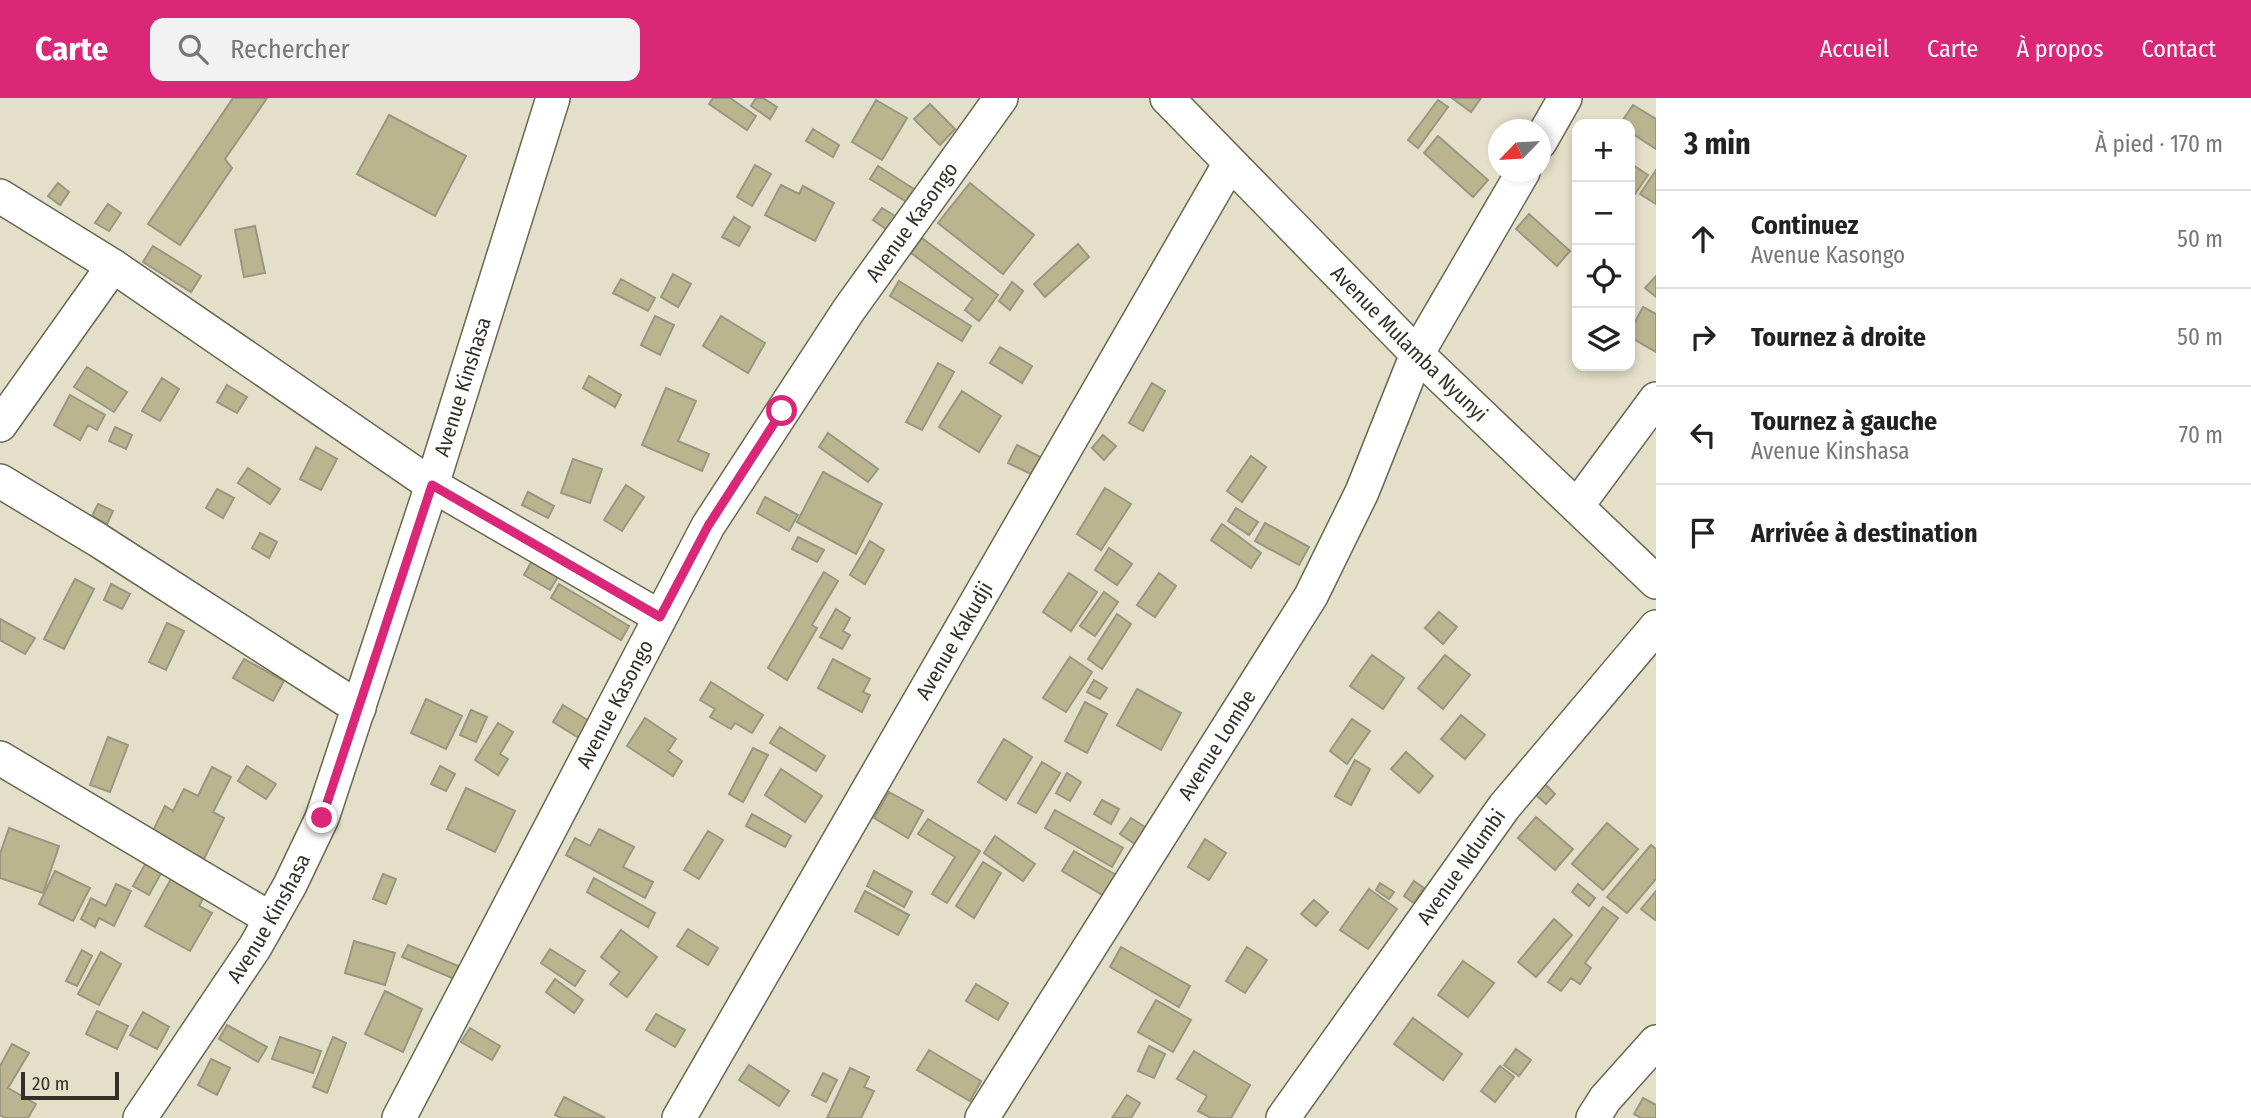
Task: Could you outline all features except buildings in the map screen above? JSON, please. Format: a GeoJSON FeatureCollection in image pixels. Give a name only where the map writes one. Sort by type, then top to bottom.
{"type":"FeatureCollection","features":[{"type":"Feature","properties":{"kind":"street","name":"Avenue Kinshasa"},"geometry":{"type":"LineString","coordinates":[[140,1118],[255,947],[322,818],[432,485],[553,98]]}},
{"type":"Feature","properties":{"kind":"street","name":"Avenue Kasongo"},"geometry":{"type":"LineString","coordinates":[[399,1118],[708,526],[848,311],[1001,98]]}},
{"type":"Feature","properties":{"kind":"street","name":"Avenue Mulamba Nyunyi"},"geometry":{"type":"LineString","coordinates":[[1167,98],[1417,354],[1656,582]]}},
{"type":"Feature","properties":{"kind":"street"},"geometry":{"type":"LineString","coordinates":[[1551,124],[1565,98]]}},
{"type":"Feature","properties":{"kind":"street","name":"Avenue Kakudji"},"geometry":{"type":"LineString","coordinates":[[679,1118],[1230,163]]}},
{"type":"Feature","properties":{"kind":"street","name":"Avenue Lombe"},"geometry":{"type":"LineString","coordinates":[[982,1118],[1311,596],[1362,492],[1417,354],[1517,182]]}},
{"type":"Feature","properties":{"kind":"street"},"geometry":{"type":"LineString","coordinates":[[0,196],[113,266],[432,485],[660,617]]}},
{"type":"Feature","properties":{"kind":"street"},"geometry":{"type":"LineString","coordinates":[[0,425],[113,266]]}},
{"type":"Feature","properties":{"kind":"street"},"geometry":{"type":"LineString","coordinates":[[1577,506],[1656,399]]}},
{"type":"Feature","properties":{"kind":"street"},"geometry":{"type":"LineString","coordinates":[[0,481],[98,540],[359,708]]}},
{"type":"Feature","properties":{"kind":"street","name":"Avenue Ndumbi"},"geometry":{"type":"LineString","coordinates":[[1283,1118],[1504,807],[1656,627]]}},
{"type":"Feature","properties":{"kind":"street"},"geometry":{"type":"LineString","coordinates":[[0,758],[271,919]]}},
{"type":"Feature","properties":{"kind":"street"},"geometry":{"type":"LineString","coordinates":[[1593,1118],[1605,1099],[1656,1042]]}},
{"type":"Feature","properties":{"kind":"route"},"geometry":{"type":"LineString","coordinates":[[322,818],[432,485],[660,617],[708,526],[782,411]]}}]}
